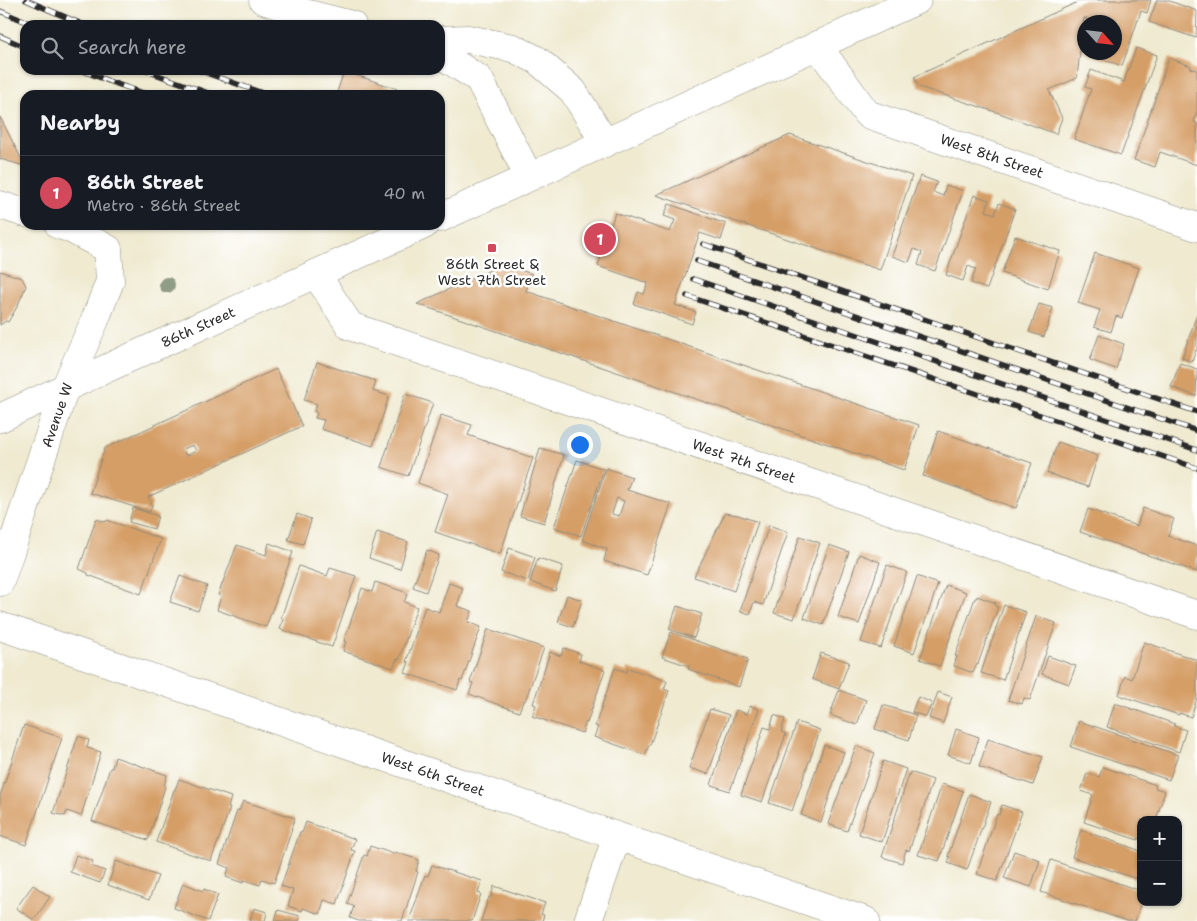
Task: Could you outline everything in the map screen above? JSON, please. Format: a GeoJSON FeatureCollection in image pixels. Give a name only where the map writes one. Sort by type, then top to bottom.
{"type":"FeatureCollection","features":[{"type":"Feature","properties":{"kind":"street"},"geometry":{"type":"LineString","coordinates":[[263,0],[332,20]]}},
{"type":"Feature","properties":{"kind":"street"},"geometry":{"type":"LineString","coordinates":[[445,216],[917,0]]}},
{"type":"Feature","properties":{"kind":"street"},"geometry":{"type":"LineString","coordinates":[[445,40],[468,38],[513,48],[537,60],[573,91],[605,143]]}},
{"type":"Feature","properties":{"kind":"street","name":"West 8th Street"},"geometry":{"type":"LineString","coordinates":[[817,45],[867,114],[1197,226]]}},
{"type":"Feature","properties":{"kind":"street"},"geometry":{"type":"LineString","coordinates":[[445,57],[479,79],[529,177]]}},
{"type":"Feature","properties":{"kind":"street"},"geometry":{"type":"LineString","coordinates":[[0,205],[20,212]]}},
{"type":"Feature","properties":{"kind":"street","name":"Avenue W"},"geometry":{"type":"LineString","coordinates":[[0,582],[65,388],[110,281],[108,249],[73,230]]}},
{"type":"Feature","properties":{"kind":"street","name":"86th Street"},"geometry":{"type":"LineString","coordinates":[[0,418],[413,230]]}},
{"type":"Feature","properties":{"kind":"street","name":"West 7th Street"},"geometry":{"type":"LineString","coordinates":[[316,274],[350,326],[1197,615]]}},
{"type":"Feature","properties":{"kind":"street","name":"West 6th Street"},"geometry":{"type":"LineString","coordinates":[[0,626],[866,921]]}},
{"type":"Feature","properties":{"kind":"street"},"geometry":{"type":"LineString","coordinates":[[588,921],[617,836]]}},
{"type":"Feature","properties":{"kind":"building"},"geometry":{"type":"Polygon","coordinates":[[[1082,0],[1151,0],[1147,13],[1141,11],[1122,66],[1105,60],[1122,60],[1122,15],[1077,15],[1077,60],[1079,60],[1077,78],[1049,90],[1062,118],[1056,134],[919,87],[914,77],[1082,0]]]}},
{"type":"Feature","properties":{"kind":"building"},"geometry":{"type":"Polygon","coordinates":[[[1157,0],[1167,0],[1197,11],[1196,38],[1149,22],[1157,0]]]}},
{"type":"Feature","properties":{"kind":"building"},"geometry":{"type":"Polygon","coordinates":[[[1136,48],[1157,55],[1121,155],[1074,139],[1091,89],[1085,87],[1091,70],[1124,82],[1136,48]]]}},
{"type":"Feature","properties":{"kind":"building"},"geometry":{"type":"Polygon","coordinates":[[[1169,58],[1197,70],[1197,112],[1194,122],[1197,123],[1197,165],[1160,152],[1155,167],[1134,160],[1169,58]]]}},
{"type":"Feature","properties":{"kind":"building"},"geometry":{"type":"Polygon","coordinates":[[[343,75],[356,75],[400,90],[338,90],[343,75]]]}},
{"type":"Feature","properties":{"kind":"building"},"geometry":{"type":"Polygon","coordinates":[[[0,117],[20,156],[20,165],[0,159],[0,117]]]}},
{"type":"Feature","properties":{"kind":"building"},"geometry":{"type":"Polygon","coordinates":[[[790,135],[912,176],[880,270],[656,195],[790,135]]]}},
{"type":"Feature","properties":{"kind":"building"},"geometry":{"type":"Polygon","coordinates":[[[920,176],[937,182],[933,192],[943,196],[946,185],[963,191],[935,271],[918,265],[922,252],[914,249],[909,262],[892,256],[920,176]]]}},
{"type":"Feature","properties":{"kind":"building"},"geometry":{"type":"Polygon","coordinates":[[[974,195],[989,200],[986,211],[995,214],[999,203],[1015,209],[987,289],[971,283],[976,269],[968,266],[963,281],[946,275],[974,195]]]}},
{"type":"Feature","properties":{"kind":"building"},"geometry":{"type":"Polygon","coordinates":[[[669,204],[726,224],[721,240],[700,233],[675,305],[696,312],[692,324],[634,304],[638,292],[644,294],[648,283],[598,266],[615,213],[670,232],[675,220],[664,216],[669,204]]]}},
{"type":"Feature","properties":{"kind":"building"},"geometry":{"type":"Polygon","coordinates":[[[1015,236],[1060,251],[1048,289],[1002,273],[1015,236]]]}},
{"type":"Feature","properties":{"kind":"building"},"geometry":{"type":"Polygon","coordinates":[[[1095,253],[1139,268],[1122,318],[1116,316],[1111,332],[1094,327],[1100,310],[1078,303],[1095,253]]]}},
{"type":"Feature","properties":{"kind":"building"},"geometry":{"type":"Polygon","coordinates":[[[503,264],[532,274],[526,291],[919,425],[904,470],[417,304],[503,264]]]}},
{"type":"Feature","properties":{"kind":"building"},"geometry":{"type":"Polygon","coordinates":[[[0,271],[22,278],[26,286],[8,322],[6,321],[0,325],[0,271]]]}},
{"type":"Feature","properties":{"kind":"building"},"geometry":{"type":"Polygon","coordinates":[[[1039,304],[1053,308],[1044,337],[1029,332],[1039,304]]]}},
{"type":"Feature","properties":{"kind":"building"},"geometry":{"type":"Polygon","coordinates":[[[1197,314],[1197,351],[1192,362],[1182,358],[1197,314]]]}},
{"type":"Feature","properties":{"kind":"building"},"geometry":{"type":"Polygon","coordinates":[[[1099,335],[1124,344],[1116,369],[1090,360],[1099,335]]]}},
{"type":"Feature","properties":{"kind":"building"},"geometry":{"type":"Polygon","coordinates":[[[317,362],[376,381],[373,391],[389,396],[373,446],[321,429],[324,420],[315,418],[317,413],[314,411],[317,404],[304,400],[317,362]]]}},
{"type":"Feature","properties":{"kind":"building"},"geometry":{"type":"Polygon","coordinates":[[[1180,363],[1197,369],[1196,396],[1171,387],[1180,363]]]}},
{"type":"Feature","properties":{"kind":"building"},"geometry":{"type":"Polygon","coordinates":[[[276,369],[302,426],[148,497],[152,504],[150,512],[90,493],[105,448],[276,369]],[[193,445],[183,449],[186,456],[196,451],[193,445]]]}},
{"type":"Feature","properties":{"kind":"building"},"geometry":{"type":"Polygon","coordinates":[[[405,394],[433,403],[408,476],[381,467],[405,394]]]}},
{"type":"Feature","properties":{"kind":"building"},"geometry":{"type":"Polygon","coordinates":[[[441,415],[472,425],[468,435],[533,458],[500,554],[435,532],[448,494],[418,483],[441,415]]]}},
{"type":"Feature","properties":{"kind":"building"},"geometry":{"type":"Polygon","coordinates":[[[938,431],[1032,463],[1016,508],[923,476],[938,431]]]}},
{"type":"Feature","properties":{"kind":"building"},"geometry":{"type":"Polygon","coordinates":[[[1058,442],[1098,456],[1088,487],[1047,473],[1058,442]]]}},
{"type":"Feature","properties":{"kind":"building"},"geometry":{"type":"Polygon","coordinates":[[[540,448],[564,455],[544,523],[520,516],[540,448]]]}},
{"type":"Feature","properties":{"kind":"building"},"geometry":{"type":"Polygon","coordinates":[[[577,460],[604,469],[581,536],[554,527],[577,460]]]}},
{"type":"Feature","properties":{"kind":"building"},"geometry":{"type":"Polygon","coordinates":[[[606,468],[632,477],[627,490],[671,504],[647,575],[604,561],[607,549],[582,540],[606,468]],[[617,498],[612,514],[619,516],[624,501],[617,498]]]}},
{"type":"Feature","properties":{"kind":"building"},"geometry":{"type":"Polygon","coordinates":[[[133,508],[158,516],[154,529],[129,522],[133,508]]]}},
{"type":"Feature","properties":{"kind":"building"},"geometry":{"type":"Polygon","coordinates":[[[1143,508],[1174,519],[1168,536],[1197,546],[1197,572],[1080,532],[1088,509],[1137,526],[1143,508]]]}},
{"type":"Feature","properties":{"kind":"building"},"geometry":{"type":"Polygon","coordinates":[[[725,513],[758,522],[734,591],[694,577],[725,513]]]}},
{"type":"Feature","properties":{"kind":"building"},"geometry":{"type":"Polygon","coordinates":[[[297,514],[311,519],[303,544],[288,540],[297,514]]]}},
{"type":"Feature","properties":{"kind":"building"},"geometry":{"type":"Polygon","coordinates":[[[96,519],[106,522],[107,520],[161,539],[141,594],[88,575],[88,573],[79,569],[96,519]]]}},
{"type":"Feature","properties":{"kind":"building"},"geometry":{"type":"Polygon","coordinates":[[[769,525],[788,532],[763,605],[754,602],[750,614],[740,611],[769,525]]]}},
{"type":"Feature","properties":{"kind":"building"},"geometry":{"type":"Polygon","coordinates":[[[377,532],[408,542],[400,569],[369,558],[377,532]]]}},
{"type":"Feature","properties":{"kind":"building"},"geometry":{"type":"Polygon","coordinates":[[[800,536],[820,543],[794,619],[774,613],[800,536]]]}},
{"type":"Feature","properties":{"kind":"building"},"geometry":{"type":"Polygon","coordinates":[[[269,543],[293,552],[266,627],[217,610],[221,596],[218,595],[237,545],[266,555],[269,543]]]}},
{"type":"Feature","properties":{"kind":"building"},"geometry":{"type":"Polygon","coordinates":[[[829,545],[849,552],[823,625],[804,618],[829,545]]]}},
{"type":"Feature","properties":{"kind":"building"},"geometry":{"type":"Polygon","coordinates":[[[509,548],[535,557],[528,581],[501,572],[509,548]]]}},
{"type":"Feature","properties":{"kind":"building"},"geometry":{"type":"Polygon","coordinates":[[[427,550],[439,555],[426,592],[413,587],[427,550]]]}},
{"type":"Feature","properties":{"kind":"building"},"geometry":{"type":"Polygon","coordinates":[[[859,554],[880,562],[859,624],[838,617],[859,554]]]}},
{"type":"Feature","properties":{"kind":"building"},"geometry":{"type":"Polygon","coordinates":[[[538,558],[563,566],[555,591],[530,582],[538,558]]]}},
{"type":"Feature","properties":{"kind":"building"},"geometry":{"type":"Polygon","coordinates":[[[887,565],[907,572],[881,648],[861,642],[887,565]]]}},
{"type":"Feature","properties":{"kind":"building"},"geometry":{"type":"Polygon","coordinates":[[[299,566],[327,576],[330,568],[356,576],[332,647],[280,629],[283,619],[281,618],[299,566]]]}},
{"type":"Feature","properties":{"kind":"building"},"geometry":{"type":"Polygon","coordinates":[[[180,576],[207,586],[198,611],[170,602],[180,576]]]}},
{"type":"Feature","properties":{"kind":"building"},"geometry":{"type":"Polygon","coordinates":[[[917,576],[938,584],[914,653],[894,646],[917,576]]]}},
{"type":"Feature","properties":{"kind":"building"},"geometry":{"type":"Polygon","coordinates":[[[375,582],[408,593],[404,602],[417,607],[399,660],[397,659],[393,668],[343,651],[346,641],[344,641],[362,588],[372,592],[375,582]]]}},
{"type":"Feature","properties":{"kind":"building"},"geometry":{"type":"Polygon","coordinates":[[[449,583],[463,588],[457,606],[472,611],[468,622],[481,627],[457,690],[405,673],[409,662],[406,662],[425,607],[439,612],[449,583]]]}},
{"type":"Feature","properties":{"kind":"building"},"geometry":{"type":"Polygon","coordinates":[[[946,585],[966,592],[940,666],[920,659],[946,585]]]}},
{"type":"Feature","properties":{"kind":"building"},"geometry":{"type":"Polygon","coordinates":[[[567,595],[582,600],[573,627],[558,622],[567,595]]]}},
{"type":"Feature","properties":{"kind":"building"},"geometry":{"type":"Polygon","coordinates":[[[977,596],[996,603],[995,606],[998,607],[973,673],[954,666],[957,656],[955,656],[977,596]]]}},
{"type":"Feature","properties":{"kind":"building"},"geometry":{"type":"Polygon","coordinates":[[[1004,605],[1026,612],[1003,680],[981,673],[1004,605]]]}},
{"type":"Feature","properties":{"kind":"building"},"geometry":{"type":"Polygon","coordinates":[[[677,606],[702,614],[694,638],[669,629],[677,606]]]}},
{"type":"Feature","properties":{"kind":"building"},"geometry":{"type":"Polygon","coordinates":[[[1036,616],[1056,623],[1030,700],[1024,698],[1022,704],[1008,700],[1036,616]]]}},
{"type":"Feature","properties":{"kind":"building"},"geometry":{"type":"Polygon","coordinates":[[[488,629],[544,648],[525,701],[523,701],[519,712],[469,694],[473,683],[470,682],[488,629]]]}},
{"type":"Feature","properties":{"kind":"building"},"geometry":{"type":"Polygon","coordinates":[[[671,632],[748,659],[739,687],[688,669],[689,666],[662,657],[671,632]]]}},
{"type":"Feature","properties":{"kind":"building"},"geometry":{"type":"Polygon","coordinates":[[[1144,642],[1197,660],[1197,698],[1191,717],[1179,713],[1179,715],[1119,695],[1125,676],[1132,679],[1144,642]]]}},
{"type":"Feature","properties":{"kind":"building"},"geometry":{"type":"Polygon","coordinates":[[[564,648],[581,654],[579,661],[605,670],[582,733],[532,716],[536,705],[533,704],[550,652],[561,656],[564,648]]]}},
{"type":"Feature","properties":{"kind":"building"},"geometry":{"type":"Polygon","coordinates":[[[821,653],[849,662],[839,689],[812,679],[821,653]]]}},
{"type":"Feature","properties":{"kind":"building"},"geometry":{"type":"Polygon","coordinates":[[[1048,656],[1076,666],[1069,684],[1042,674],[1048,656]]]}},
{"type":"Feature","properties":{"kind":"building"},"geometry":{"type":"Polygon","coordinates":[[[615,668],[627,672],[628,668],[667,681],[664,689],[669,691],[645,755],[594,737],[598,727],[595,726],[615,668]]]}},
{"type":"Feature","properties":{"kind":"building"},"geometry":{"type":"Polygon","coordinates":[[[839,690],[866,700],[857,725],[830,715],[839,690]]]}},
{"type":"Feature","properties":{"kind":"building"},"geometry":{"type":"Polygon","coordinates":[[[938,692],[952,697],[943,723],[929,718],[938,692]]]}},
{"type":"Feature","properties":{"kind":"building"},"geometry":{"type":"Polygon","coordinates":[[[918,697],[932,703],[926,717],[912,712],[918,697]]]}},
{"type":"Feature","properties":{"kind":"building"},"geometry":{"type":"Polygon","coordinates":[[[1115,703],[1175,724],[1174,726],[1186,730],[1179,752],[1107,727],[1115,703]]]}},
{"type":"Feature","properties":{"kind":"building"},"geometry":{"type":"Polygon","coordinates":[[[883,705],[916,715],[909,740],[875,729],[883,705]]]}},
{"type":"Feature","properties":{"kind":"building"},"geometry":{"type":"Polygon","coordinates":[[[750,706],[759,709],[730,791],[711,785],[736,710],[747,714],[750,706]]]}},
{"type":"Feature","properties":{"kind":"building"},"geometry":{"type":"Polygon","coordinates":[[[710,709],[729,715],[708,774],[689,768],[710,709]]]}},
{"type":"Feature","properties":{"kind":"building"},"geometry":{"type":"Polygon","coordinates":[[[774,715],[785,719],[781,732],[786,734],[762,802],[741,795],[764,727],[770,729],[774,715]]]}},
{"type":"Feature","properties":{"kind":"building"},"geometry":{"type":"Polygon","coordinates":[[[1079,721],[1178,755],[1169,780],[1071,747],[1079,721]]]}},
{"type":"Feature","properties":{"kind":"building"},"geometry":{"type":"Polygon","coordinates":[[[797,722],[820,730],[792,811],[769,803],[797,722]]]}},
{"type":"Feature","properties":{"kind":"building"},"geometry":{"type":"Polygon","coordinates":[[[24,725],[62,738],[26,845],[0,836],[0,796],[24,725]]]}},
{"type":"Feature","properties":{"kind":"building"},"geometry":{"type":"Polygon","coordinates":[[[956,729],[979,737],[971,763],[948,755],[956,729]]]}},
{"type":"Feature","properties":{"kind":"building"},"geometry":{"type":"Polygon","coordinates":[[[78,736],[89,740],[87,748],[101,752],[81,816],[67,811],[65,816],[53,813],[78,736]]]}},
{"type":"Feature","properties":{"kind":"building"},"geometry":{"type":"Polygon","coordinates":[[[988,739],[1043,757],[1033,785],[979,767],[988,739]]]}},
{"type":"Feature","properties":{"kind":"building"},"geometry":{"type":"Polygon","coordinates":[[[824,745],[844,752],[821,822],[801,815],[824,745]]]}},
{"type":"Feature","properties":{"kind":"building"},"geometry":{"type":"Polygon","coordinates":[[[856,746],[875,753],[847,831],[828,824],[856,746]]]}},
{"type":"Feature","properties":{"kind":"building"},"geometry":{"type":"Polygon","coordinates":[[[115,757],[167,775],[148,840],[92,821],[115,757]]]}},
{"type":"Feature","properties":{"kind":"building"},"geometry":{"type":"Polygon","coordinates":[[[883,761],[906,769],[882,842],[859,834],[883,761]]]}},
{"type":"Feature","properties":{"kind":"building"},"geometry":{"type":"Polygon","coordinates":[[[1103,767],[1156,785],[1155,788],[1165,791],[1157,816],[1137,816],[1137,840],[1084,822],[1093,795],[1081,791],[1087,773],[1099,777],[1103,767]]]}},
{"type":"Feature","properties":{"kind":"building"},"geometry":{"type":"Polygon","coordinates":[[[910,772],[933,780],[909,851],[906,850],[902,863],[882,857],[910,772]]]}},
{"type":"Feature","properties":{"kind":"building"},"geometry":{"type":"Polygon","coordinates":[[[179,779],[231,797],[228,808],[230,808],[211,861],[156,842],[179,779]]]}},
{"type":"Feature","properties":{"kind":"building"},"geometry":{"type":"Polygon","coordinates":[[[942,784],[963,791],[939,861],[918,855],[942,784]]]}},
{"type":"Feature","properties":{"kind":"building"},"geometry":{"type":"Polygon","coordinates":[[[969,794],[991,802],[967,870],[948,863],[950,857],[948,856],[969,794]]]}},
{"type":"Feature","properties":{"kind":"building"},"geometry":{"type":"Polygon","coordinates":[[[243,801],[295,818],[274,883],[262,879],[260,885],[244,880],[243,883],[226,877],[229,868],[219,864],[237,811],[239,811],[243,801]]]}},
{"type":"Feature","properties":{"kind":"building"},"geometry":{"type":"Polygon","coordinates":[[[1002,805],[1022,812],[997,881],[977,874],[997,814],[999,815],[1002,805]]]}},
{"type":"Feature","properties":{"kind":"building"},"geometry":{"type":"Polygon","coordinates":[[[306,822],[355,839],[351,850],[355,851],[337,904],[324,900],[320,914],[303,908],[302,911],[288,906],[293,890],[281,886],[300,832],[302,833],[306,822]]]}},
{"type":"Feature","properties":{"kind":"building"},"geometry":{"type":"Polygon","coordinates":[[[1081,830],[1137,850],[1137,879],[1072,857],[1081,830]]]}},
{"type":"Feature","properties":{"kind":"building"},"geometry":{"type":"Polygon","coordinates":[[[370,846],[419,860],[416,871],[418,872],[402,921],[359,921],[350,918],[354,906],[347,904],[364,855],[367,856],[370,846]]]}},
{"type":"Feature","properties":{"kind":"building"},"geometry":{"type":"Polygon","coordinates":[[[1014,851],[1040,860],[1031,887],[1004,878],[1014,851]]]}},
{"type":"Feature","properties":{"kind":"building"},"geometry":{"type":"Polygon","coordinates":[[[76,855],[93,861],[91,866],[105,871],[100,883],[70,872],[76,855]]]}},
{"type":"Feature","properties":{"kind":"building"},"geometry":{"type":"Polygon","coordinates":[[[1051,860],[1137,890],[1137,906],[1140,906],[1135,921],[1127,921],[1041,892],[1051,860]]]}},
{"type":"Feature","properties":{"kind":"building"},"geometry":{"type":"Polygon","coordinates":[[[116,861],[158,876],[149,900],[108,885],[116,861]]]}},
{"type":"Feature","properties":{"kind":"building"},"geometry":{"type":"Polygon","coordinates":[[[432,865],[482,881],[478,893],[481,894],[472,921],[409,921],[425,875],[428,876],[432,865]]]}},
{"type":"Feature","properties":{"kind":"building"},"geometry":{"type":"Polygon","coordinates":[[[183,883],[218,895],[208,921],[174,908],[183,883]]]}},
{"type":"Feature","properties":{"kind":"building"},"geometry":{"type":"Polygon","coordinates":[[[33,885],[50,897],[34,920],[16,908],[33,885]]]}},
{"type":"Feature","properties":{"kind":"building"},"geometry":{"type":"Polygon","coordinates":[[[494,886],[545,903],[541,914],[544,915],[542,921],[481,921],[494,886]]]}},
{"type":"Feature","properties":{"kind":"building"},"geometry":{"type":"Polygon","coordinates":[[[254,908],[267,912],[265,921],[250,921],[254,908]]]}},
{"type":"Feature","properties":{"kind":"building"},"geometry":{"type":"Polygon","coordinates":[[[278,910],[300,916],[299,921],[275,921],[278,910]]]}},
{"type":"Feature","properties":{"kind":"railway"},"geometry":{"type":"LineString","coordinates":[[26,0],[72,20]]}},
{"type":"Feature","properties":{"kind":"railway"},"geometry":{"type":"LineString","coordinates":[[0,11],[22,20]]}},
{"type":"Feature","properties":{"kind":"railway"},"geometry":{"type":"LineString","coordinates":[[0,36],[20,45]]}},
{"type":"Feature","properties":{"kind":"railway"},"geometry":{"type":"LineString","coordinates":[[94,75],[134,90]]}},
{"type":"Feature","properties":{"kind":"railway"},"geometry":{"type":"LineString","coordinates":[[158,75],[200,90]]}},
{"type":"Feature","properties":{"kind":"railway"},"geometry":{"type":"LineString","coordinates":[[212,75],[254,90]]}},
{"type":"Feature","properties":{"kind":"railway"},"geometry":{"type":"LineString","coordinates":[[703,244],[1197,412]]}},
{"type":"Feature","properties":{"kind":"railway"},"geometry":{"type":"LineString","coordinates":[[697,261],[1197,431]]}},
{"type":"Feature","properties":{"kind":"railway"},"geometry":{"type":"LineString","coordinates":[[693,279],[1197,450]]}},
{"type":"Feature","properties":{"kind":"railway"},"geometry":{"type":"LineString","coordinates":[[687,296],[1197,468]]}},
{"type":"Feature","properties":{"kind":"place","name":"86th Street"},"geometry":{"type":"Point","coordinates":[600,239]}},
{"type":"Feature","properties":{"kind":"place","name":"86th Street & West 7th Street"},"geometry":{"type":"Point","coordinates":[492,248]}}]}
